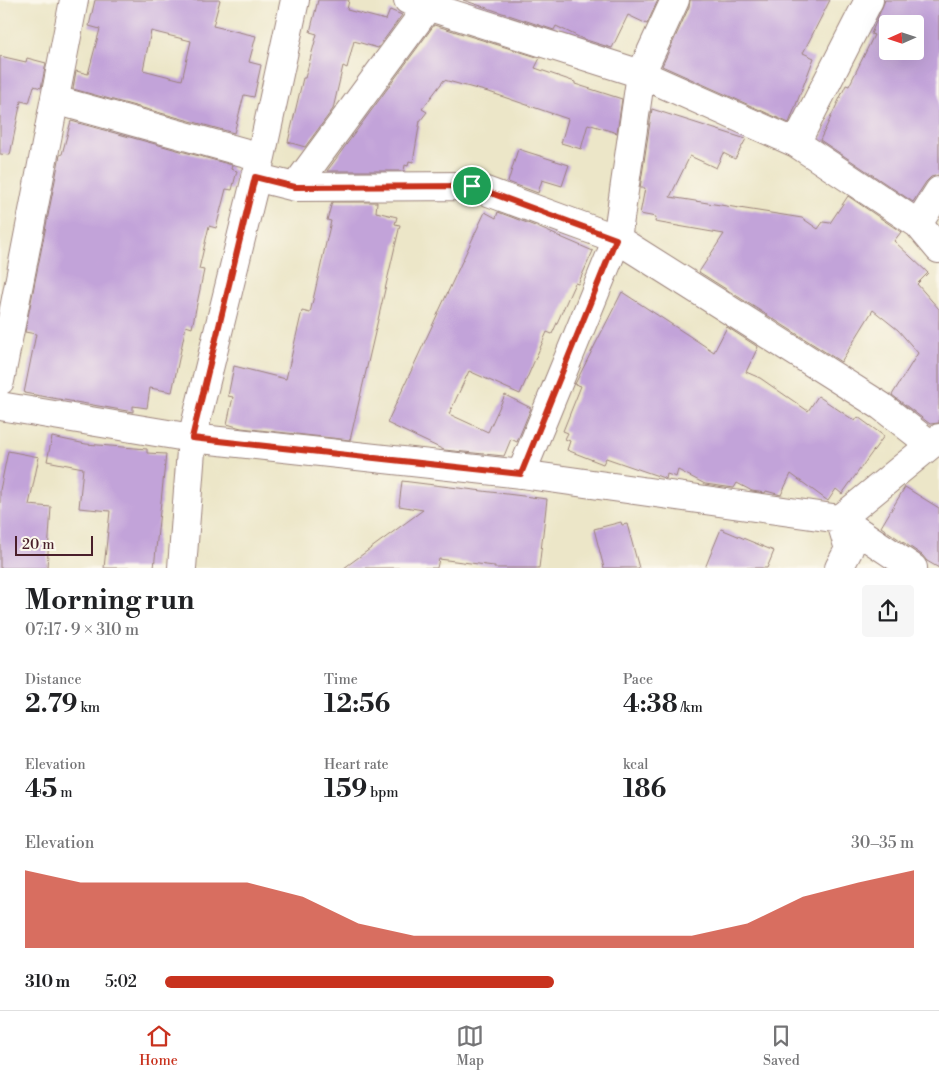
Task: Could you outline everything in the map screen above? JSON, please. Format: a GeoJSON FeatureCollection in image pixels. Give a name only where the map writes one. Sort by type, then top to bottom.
{"type":"FeatureCollection","features":[{"type":"Feature","properties":{"kind":"street"},"geometry":{"type":"LineString","coordinates":[[0,381],[74,0]]}},
{"type":"Feature","properties":{"kind":"street"},"geometry":{"type":"LineString","coordinates":[[182,568],[192,438],[258,167],[295,0]]}},
{"type":"Feature","properties":{"kind":"street"},"geometry":{"type":"LineString","coordinates":[[521,474],[616,239],[641,74],[675,0]]}},
{"type":"Feature","properties":{"kind":"street"},"geometry":{"type":"LineString","coordinates":[[796,143],[869,0]]}},
{"type":"Feature","properties":{"kind":"street"},"geometry":{"type":"LineString","coordinates":[[295,187],[423,2],[641,74],[796,143],[918,224],[939,249]]}},
{"type":"Feature","properties":{"kind":"street"},"geometry":{"type":"LineString","coordinates":[[55,100],[258,167],[295,187],[472,186],[616,239],[935,442],[840,519]]}},
{"type":"Feature","properties":{"kind":"street"},"geometry":{"type":"LineString","coordinates":[[918,224],[939,191]]}},
{"type":"Feature","properties":{"kind":"street"},"geometry":{"type":"LineString","coordinates":[[0,406],[173,433],[192,438],[521,474],[840,519],[913,568]]}},
{"type":"Feature","properties":{"kind":"street"},"geometry":{"type":"LineString","coordinates":[[839,568],[849,549],[840,519]]}},
{"type":"Feature","properties":{"kind":"building"},"geometry":{"type":"Polygon","coordinates":[[[95,0],[220,0],[213,26],[256,36],[249,62],[261,65],[254,97],[244,95],[234,133],[73,89],[76,71],[88,74],[100,29],[89,26],[95,0]],[[151,31],[143,70],[182,80],[191,41],[151,31]]]}},
{"type":"Feature","properties":{"kind":"building"},"geometry":{"type":"Polygon","coordinates":[[[318,0],[349,0],[347,10],[386,20],[390,10],[402,15],[378,48],[354,41],[347,68],[343,66],[333,109],[305,147],[288,142],[303,78],[305,78],[317,34],[310,32],[318,0]]]}},
{"type":"Feature","properties":{"kind":"building"},"geometry":{"type":"Polygon","coordinates":[[[463,0],[658,0],[647,24],[628,15],[612,48],[583,39],[556,26],[554,30],[463,0]]]}},
{"type":"Feature","properties":{"kind":"building"},"geometry":{"type":"Polygon","coordinates":[[[690,0],[830,0],[803,53],[814,58],[789,123],[662,66],[689,7],[690,0]]]}},
{"type":"Feature","properties":{"kind":"building"},"geometry":{"type":"Polygon","coordinates":[[[885,0],[939,0],[939,175],[931,177],[926,182],[913,202],[820,140],[846,85],[849,86],[874,35],[871,34],[885,0]]]}},
{"type":"Feature","properties":{"kind":"building"},"geometry":{"type":"Polygon","coordinates":[[[434,25],[540,58],[535,68],[575,82],[575,84],[622,99],[617,133],[588,124],[581,149],[561,143],[568,119],[492,93],[444,80],[422,109],[427,112],[420,121],[413,162],[409,161],[408,166],[405,165],[404,171],[327,171],[434,25]]]}},
{"type":"Feature","properties":{"kind":"building"},"geometry":{"type":"Polygon","coordinates":[[[0,56],[26,62],[27,58],[46,63],[41,88],[34,86],[29,103],[21,101],[10,155],[0,154],[0,56]]]}},
{"type":"Feature","properties":{"kind":"building"},"geometry":{"type":"Polygon","coordinates":[[[652,109],[746,139],[735,159],[723,153],[716,168],[690,156],[670,197],[802,218],[818,229],[823,222],[830,223],[848,196],[901,232],[894,241],[928,273],[917,284],[939,309],[939,423],[930,424],[892,395],[918,353],[898,330],[873,310],[841,362],[699,272],[724,234],[655,222],[656,217],[640,214],[645,188],[640,188],[652,109]]]}},
{"type":"Feature","properties":{"kind":"building"},"geometry":{"type":"Polygon","coordinates":[[[71,121],[232,165],[231,169],[237,171],[232,190],[226,189],[216,228],[209,226],[199,269],[204,270],[192,328],[186,326],[172,392],[150,388],[147,408],[133,406],[133,412],[24,393],[36,334],[25,332],[60,155],[62,154],[71,121]]]}},
{"type":"Feature","properties":{"kind":"building"},"geometry":{"type":"Polygon","coordinates":[[[518,149],[569,165],[562,186],[542,180],[538,193],[508,182],[518,149]]]}},
{"type":"Feature","properties":{"kind":"building"},"geometry":{"type":"Polygon","coordinates":[[[332,202],[377,202],[376,212],[397,217],[395,224],[400,225],[350,440],[241,428],[227,424],[233,397],[228,396],[234,366],[286,379],[302,311],[310,313],[331,221],[327,220],[332,202]]]}},
{"type":"Feature","properties":{"kind":"building"},"geometry":{"type":"Polygon","coordinates":[[[485,212],[496,218],[498,212],[593,251],[578,284],[575,283],[552,334],[547,332],[520,394],[469,371],[449,414],[488,432],[505,395],[531,408],[517,442],[511,439],[504,456],[444,450],[387,423],[485,212]]]}},
{"type":"Feature","properties":{"kind":"building"},"geometry":{"type":"Polygon","coordinates":[[[622,292],[714,352],[727,327],[758,347],[746,372],[760,378],[808,411],[818,396],[855,421],[858,417],[884,436],[842,494],[836,489],[828,501],[791,474],[781,495],[766,491],[765,493],[752,491],[737,483],[734,488],[705,484],[678,470],[676,477],[667,474],[666,479],[606,458],[603,464],[567,450],[570,441],[565,439],[568,433],[563,431],[581,386],[575,384],[622,292]]]}},
{"type":"Feature","properties":{"kind":"building"},"geometry":{"type":"Polygon","coordinates":[[[52,437],[86,444],[147,449],[147,453],[166,454],[154,568],[104,568],[110,511],[79,508],[83,468],[47,461],[52,437]]]}},
{"type":"Feature","properties":{"kind":"building"},"geometry":{"type":"Polygon","coordinates":[[[8,451],[39,457],[29,505],[51,507],[47,568],[0,568],[0,490],[8,451]]]}},
{"type":"Feature","properties":{"kind":"building"},"geometry":{"type":"Polygon","coordinates":[[[402,481],[547,499],[539,568],[494,568],[494,566],[439,559],[437,568],[344,568],[423,510],[399,506],[402,481]]]}},
{"type":"Feature","properties":{"kind":"building"},"geometry":{"type":"Polygon","coordinates":[[[905,487],[939,508],[939,568],[881,527],[905,487]]]}},
{"type":"Feature","properties":{"kind":"building"},"geometry":{"type":"Polygon","coordinates":[[[621,522],[622,525],[627,524],[639,568],[604,568],[594,529],[621,522]]]}},
{"type":"Feature","properties":{"kind":"building"},"geometry":{"type":"Polygon","coordinates":[[[721,529],[774,551],[767,568],[705,568],[721,529]]]}},
{"type":"Feature","properties":{"kind":"route"},"geometry":{"type":"LineString","coordinates":[[255,177],[295,187],[472,186],[616,239],[521,474],[192,438],[255,177]]}}]}
